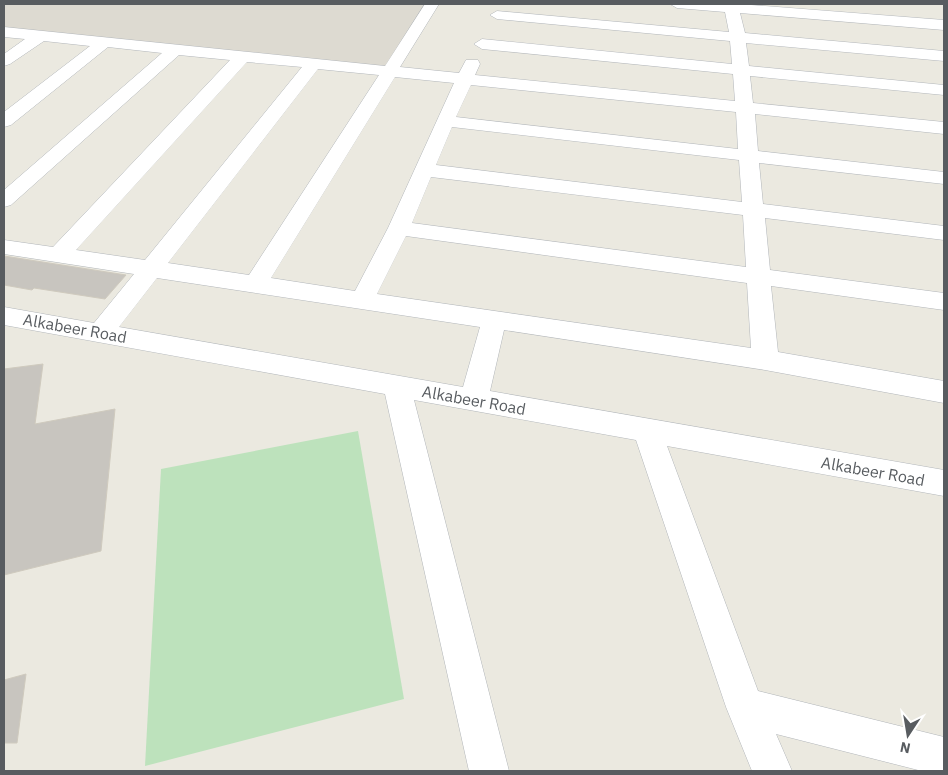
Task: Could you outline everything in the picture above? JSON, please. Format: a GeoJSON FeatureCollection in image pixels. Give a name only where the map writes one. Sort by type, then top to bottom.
{"type":"FeatureCollection","features":[{"type":"Feature","properties":{"kind":"street"},"geometry":{"type":"LineString","coordinates":[[256,284],[432,4]]}},
{"type":"Feature","properties":{"kind":"street"},"geometry":{"type":"LineString","coordinates":[[677,4],[732,6],[944,25]]}},
{"type":"Feature","properties":{"kind":"street"},"geometry":{"type":"LineString","coordinates":[[732,6],[738,38],[745,109],[765,360]]}},
{"type":"Feature","properties":{"kind":"street"},"geometry":{"type":"LineString","coordinates":[[362,300],[399,228],[423,170],[499,9],[738,38],[944,56]]}},
{"type":"Feature","properties":{"kind":"street"},"geometry":{"type":"LineString","coordinates":[[4,32],[944,128]]}},
{"type":"Feature","properties":{"kind":"street"},"geometry":{"type":"LineString","coordinates":[[4,61],[40,36]]}},
{"type":"Feature","properties":{"kind":"street"},"geometry":{"type":"LineString","coordinates":[[4,121],[105,42]]}},
{"type":"Feature","properties":{"kind":"street"},"geometry":{"type":"LineString","coordinates":[[482,44],[944,90]]}},
{"type":"Feature","properties":{"kind":"street"},"geometry":{"type":"LineString","coordinates":[[4,201],[176,49]]}},
{"type":"Feature","properties":{"kind":"street"},"geometry":{"type":"LineString","coordinates":[[59,254],[243,56]]}},
{"type":"Feature","properties":{"kind":"street"},"geometry":{"type":"LineString","coordinates":[[100,333],[314,63]]}},
{"type":"Feature","properties":{"kind":"street"},"geometry":{"type":"LineString","coordinates":[[445,122],[944,178]]}},
{"type":"Feature","properties":{"kind":"street"},"geometry":{"type":"LineString","coordinates":[[423,170],[944,233]]}},
{"type":"Feature","properties":{"kind":"street"},"geometry":{"type":"LineString","coordinates":[[399,228],[944,301]]}},
{"type":"Feature","properties":{"kind":"street"},"geometry":{"type":"LineString","coordinates":[[4,247],[765,360],[944,392]]}},
{"type":"Feature","properties":{"kind":"street","name":"Alkabeer Road"},"geometry":{"type":"LineString","coordinates":[[4,316],[944,483]]}},
{"type":"Feature","properties":{"kind":"street"},"geometry":{"type":"LineString","coordinates":[[474,399],[494,321]]}},
{"type":"Feature","properties":{"kind":"street"},"geometry":{"type":"LineString","coordinates":[[397,386],[489,771]]}},
{"type":"Feature","properties":{"kind":"street"},"geometry":{"type":"LineString","coordinates":[[647,430],[745,707],[772,771]]}},
{"type":"Feature","properties":{"kind":"street"},"geometry":{"type":"LineString","coordinates":[[745,707],[944,757]]}},
{"type":"Feature","properties":{"kind":"shaded area"},"geometry":{"type":"Polygon","coordinates":[[[4,4],[431,4],[390,71],[4,32],[4,4]]]}},
{"type":"Feature","properties":{"kind":"green space"},"geometry":{"type":"Polygon","coordinates":[[[358,431],[404,699],[145,766],[161,469],[358,431]]]}},
{"type":"Feature","properties":{"kind":"building"},"geometry":{"type":"Polygon","coordinates":[[[4,256],[126,275],[105,299],[34,288],[32,290],[4,285],[4,256]]]}},
{"type":"Feature","properties":{"kind":"building"},"geometry":{"type":"Polygon","coordinates":[[[43,364],[35,424],[115,409],[101,551],[4,575],[4,369],[43,364]]]}},
{"type":"Feature","properties":{"kind":"building"},"geometry":{"type":"Polygon","coordinates":[[[26,674],[17,743],[4,743],[4,680],[26,674]]]}}]}
